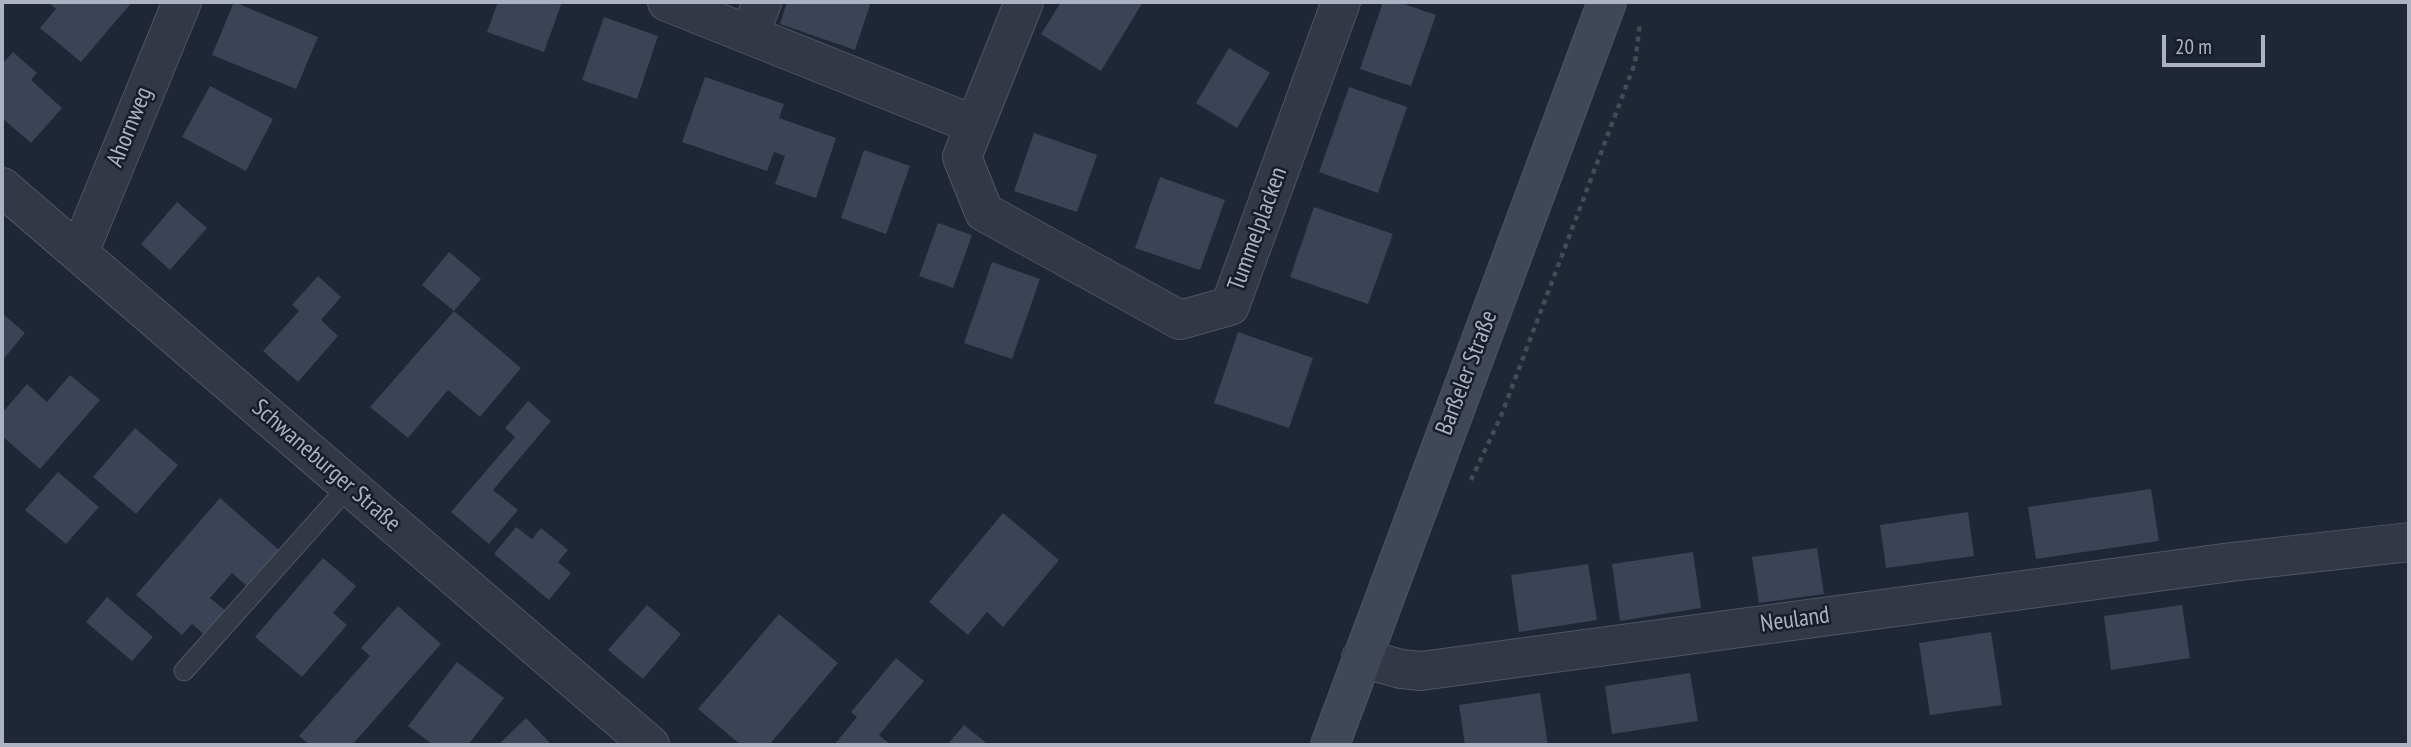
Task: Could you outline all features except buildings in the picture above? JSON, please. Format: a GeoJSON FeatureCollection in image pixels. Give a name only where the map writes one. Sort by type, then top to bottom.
{"type":"FeatureCollection","features":[{"type":"Feature","properties":{"kind":"main road","name":"Barßeler Straße"},"geometry":{"type":"LineString","coordinates":[[1329,745],[1607,2]]}},
{"type":"Feature","properties":{"kind":"street","name":"Ahornweg"},"geometry":{"type":"LineString","coordinates":[[79,253],[181,2]]}},
{"type":"Feature","properties":{"kind":"street","name":"Tummelplacken"},"geometry":{"type":"LineString","coordinates":[[1024,2],[962,157],[984,212],[1180,320],[1230,306],[1341,2]]}},
{"type":"Feature","properties":{"kind":"street"},"geometry":{"type":"LineString","coordinates":[[682,4],[756,18],[975,125]]}},
{"type":"Feature","properties":{"kind":"street","name":"Schwaneburger Straße"},"geometry":{"type":"LineString","coordinates":[[2,187],[650,745]]}},
{"type":"Feature","properties":{"kind":"street","name":"Neuland"},"geometry":{"type":"LineString","coordinates":[[1361,658],[1401,669],[1421,671],[2231,562],[2409,542]]}},
{"type":"Feature","properties":{"kind":"lane"},"geometry":{"type":"LineString","coordinates":[[184,671],[349,486]]}}]}
